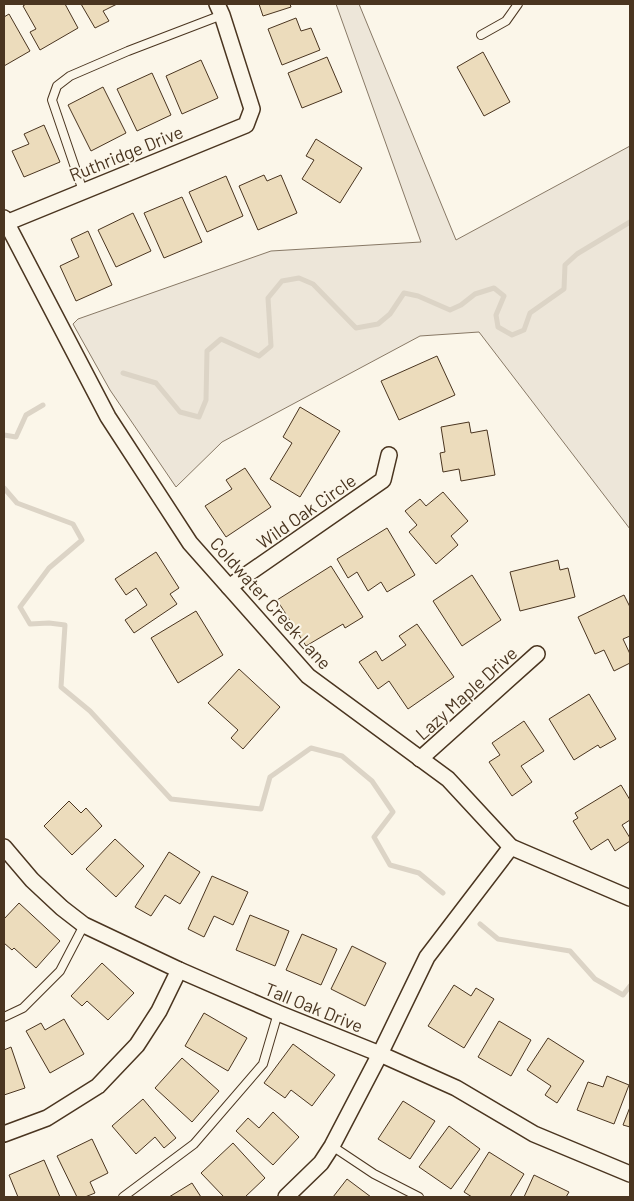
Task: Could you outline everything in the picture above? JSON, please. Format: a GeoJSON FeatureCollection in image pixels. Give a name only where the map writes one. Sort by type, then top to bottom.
{"type":"FeatureCollection","features":[{"type":"Feature","properties":{"kind":"street","name":"Ruthridge Drive"},"geometry":{"type":"LineString","coordinates":[[5,220],[83,191],[246,125],[252,110],[220,10]]}},
{"type":"Feature","properties":{"kind":"street","name":"Coldwater Creek Lane"},"geometry":{"type":"LineString","coordinates":[[5,220],[108,417],[190,542],[308,676],[448,778],[511,847],[630,898]]}},
{"type":"Feature","properties":{"kind":"street","name":"Wild Oak Circle"},"geometry":{"type":"LineString","coordinates":[[229,587],[383,480],[389,455]]}},
{"type":"Feature","properties":{"kind":"street","name":"Lazy Maple Drive"},"geometry":{"type":"LineString","coordinates":[[420,759],[537,654]]}},
{"type":"Feature","properties":{"kind":"street","name":"Tall Oak Drive"},"geometry":{"type":"LineString","coordinates":[[4,847],[32,880],[62,908],[84,925],[179,970],[456,1088],[534,1134],[630,1174]]}},
{"type":"Feature","properties":{"kind":"street"},"geometry":{"type":"LineString","coordinates":[[286,1197],[320,1163],[332,1146],[380,1054],[427,957],[511,847]]}},
{"type":"Feature","properties":{"kind":"street"},"geometry":{"type":"LineString","coordinates":[[4,1134],[47,1118],[98,1086],[137,1045],[159,1011],[179,970]]}},
{"type":"Feature","properties":{"kind":"lane"},"geometry":{"type":"LineString","coordinates":[[481,35],[506,20],[518,4]]}},
{"type":"Feature","properties":{"kind":"lane"},"geometry":{"type":"LineString","coordinates":[[83,191],[52,100],[56,86],[70,76],[220,10]]}},
{"type":"Feature","properties":{"kind":"lane"},"geometry":{"type":"LineString","coordinates":[[4,1017],[23,1008],[60,971],[84,925]]}},
{"type":"Feature","properties":{"kind":"lane"},"geometry":{"type":"LineString","coordinates":[[123,1197],[194,1144],[263,1064],[278,1013]]}},
{"type":"Feature","properties":{"kind":"lane"},"geometry":{"type":"LineString","coordinates":[[332,1146],[374,1174],[419,1197]]}},
{"type":"Feature","properties":{"kind":"shaded area"},"geometry":{"type":"Polygon","coordinates":[[[336,4],[359,4],[456,240],[630,146],[630,529],[479,332],[420,336],[222,442],[176,487],[110,390],[73,324],[78,319],[271,251],[421,242],[336,4]]]}},
{"type":"Feature","properties":{"kind":"building"},"geometry":{"type":"Polygon","coordinates":[[[26,4],[65,4],[78,28],[40,50],[30,32],[36,29],[23,6],[26,4]]]}},
{"type":"Feature","properties":{"kind":"building"},"geometry":{"type":"Polygon","coordinates":[[[81,4],[117,4],[103,11],[109,21],[95,28],[81,4]]]}},
{"type":"Feature","properties":{"kind":"building"},"geometry":{"type":"Polygon","coordinates":[[[259,4],[290,4],[291,7],[263,16],[259,4]]]}},
{"type":"Feature","properties":{"kind":"building"},"geometry":{"type":"Polygon","coordinates":[[[9,14],[30,51],[4,66],[4,17],[9,14]]]}},
{"type":"Feature","properties":{"kind":"building"},"geometry":{"type":"Polygon","coordinates":[[[296,18],[301,31],[311,28],[320,50],[282,65],[268,29],[296,18]]]}},
{"type":"Feature","properties":{"kind":"building"},"geometry":{"type":"Polygon","coordinates":[[[483,52],[510,102],[484,116],[457,67],[483,52]]]}},
{"type":"Feature","properties":{"kind":"building"},"geometry":{"type":"Polygon","coordinates":[[[327,57],[342,92],[302,108],[288,73],[327,57]]]}},
{"type":"Feature","properties":{"kind":"building"},"geometry":{"type":"Polygon","coordinates":[[[201,60],[218,98],[182,114],[166,76],[201,60]]]}},
{"type":"Feature","properties":{"kind":"building"},"geometry":{"type":"Polygon","coordinates":[[[152,73],[171,115],[137,131],[117,89],[152,73]]]}},
{"type":"Feature","properties":{"kind":"building"},"geometry":{"type":"Polygon","coordinates":[[[103,87],[126,133],[91,151],[68,105],[103,87]]]}},
{"type":"Feature","properties":{"kind":"building"},"geometry":{"type":"Polygon","coordinates":[[[44,125],[60,162],[24,177],[12,151],[29,144],[24,134],[44,125]]]}},
{"type":"Feature","properties":{"kind":"building"},"geometry":{"type":"Polygon","coordinates":[[[316,139],[362,168],[340,203],[302,179],[314,160],[306,156],[316,139]]]}},
{"type":"Feature","properties":{"kind":"building"},"geometry":{"type":"Polygon","coordinates":[[[264,175],[267,181],[281,175],[297,213],[258,230],[239,186],[264,175]]]}},
{"type":"Feature","properties":{"kind":"building"},"geometry":{"type":"Polygon","coordinates":[[[226,176],[243,216],[207,232],[189,192],[226,176]]]}},
{"type":"Feature","properties":{"kind":"building"},"geometry":{"type":"Polygon","coordinates":[[[182,197],[202,242],[164,258],[144,213],[182,197]]]}},
{"type":"Feature","properties":{"kind":"building"},"geometry":{"type":"Polygon","coordinates":[[[133,213],[151,251],[116,267],[98,230],[133,213]]]}},
{"type":"Feature","properties":{"kind":"building"},"geometry":{"type":"Polygon","coordinates":[[[88,231],[112,285],[76,301],[60,266],[79,257],[71,239],[88,231]]]}},
{"type":"Feature","properties":{"kind":"building"},"geometry":{"type":"Polygon","coordinates":[[[437,356],[455,395],[399,420],[381,381],[437,356]]]}},
{"type":"Feature","properties":{"kind":"building"},"geometry":{"type":"Polygon","coordinates":[[[300,407],[340,431],[300,497],[270,479],[292,443],[283,437],[300,407]]]}},
{"type":"Feature","properties":{"kind":"building"},"geometry":{"type":"Polygon","coordinates":[[[469,422],[471,433],[487,430],[495,475],[461,481],[459,469],[443,472],[440,453],[445,452],[441,427],[469,422]]]}},
{"type":"Feature","properties":{"kind":"building"},"geometry":{"type":"Polygon","coordinates":[[[245,468],[271,507],[226,537],[205,506],[232,489],[226,480],[245,468]]]}},
{"type":"Feature","properties":{"kind":"building"},"geometry":{"type":"Polygon","coordinates":[[[443,492],[468,521],[451,536],[458,545],[436,564],[409,532],[417,525],[405,511],[420,499],[426,506],[443,492]]]}},
{"type":"Feature","properties":{"kind":"building"},"geometry":{"type":"Polygon","coordinates":[[[387,528],[415,575],[387,592],[381,582],[368,591],[357,572],[348,578],[337,559],[387,528]]]}},
{"type":"Feature","properties":{"kind":"building"},"geometry":{"type":"Polygon","coordinates":[[[156,552],[179,588],[170,594],[177,604],[134,633],[125,620],[147,605],[136,588],[126,595],[115,579],[156,552]]]}},
{"type":"Feature","properties":{"kind":"building"},"geometry":{"type":"Polygon","coordinates":[[[558,560],[560,570],[568,568],[575,597],[520,611],[510,572],[558,560]]]}},
{"type":"Feature","properties":{"kind":"building"},"geometry":{"type":"Polygon","coordinates":[[[331,566],[363,617],[345,628],[343,624],[306,646],[277,600],[331,566]]]}},
{"type":"Feature","properties":{"kind":"building"},"geometry":{"type":"Polygon","coordinates":[[[472,575],[501,620],[462,646],[433,601],[472,575]]]}},
{"type":"Feature","properties":{"kind":"building"},"geometry":{"type":"Polygon","coordinates":[[[624,595],[630,607],[630,636],[623,639],[630,654],[630,663],[614,671],[604,650],[595,654],[578,617],[624,595]]]}},
{"type":"Feature","properties":{"kind":"building"},"geometry":{"type":"Polygon","coordinates":[[[196,611],[223,655],[178,683],[151,638],[196,611]]]}},
{"type":"Feature","properties":{"kind":"building"},"geometry":{"type":"Polygon","coordinates":[[[417,624],[454,677],[408,709],[389,681],[378,689],[359,662],[376,651],[382,661],[406,645],[399,636],[417,624]]]}},
{"type":"Feature","properties":{"kind":"building"},"geometry":{"type":"Polygon","coordinates":[[[239,669],[280,707],[243,749],[231,738],[238,730],[208,703],[239,669]]]}},
{"type":"Feature","properties":{"kind":"building"},"geometry":{"type":"Polygon","coordinates":[[[589,694],[616,739],[600,748],[598,745],[574,760],[549,719],[589,694]]]}},
{"type":"Feature","properties":{"kind":"building"},"geometry":{"type":"Polygon","coordinates":[[[524,721],[544,751],[521,766],[532,782],[512,796],[489,762],[500,755],[492,743],[524,721]]]}},
{"type":"Feature","properties":{"kind":"building"},"geometry":{"type":"Polygon","coordinates":[[[621,785],[630,800],[630,820],[622,825],[630,841],[615,851],[608,839],[591,850],[573,821],[578,818],[575,813],[621,785]]]}},
{"type":"Feature","properties":{"kind":"building"},"geometry":{"type":"Polygon","coordinates":[[[69,801],[81,813],[86,808],[102,826],[72,855],[44,826],[69,801]]]}},
{"type":"Feature","properties":{"kind":"building"},"geometry":{"type":"Polygon","coordinates":[[[115,839],[144,866],[116,897],[86,869],[115,839]]]}},
{"type":"Feature","properties":{"kind":"building"},"geometry":{"type":"Polygon","coordinates":[[[169,852],[200,872],[180,904],[165,895],[151,916],[135,907],[169,852]]]}},
{"type":"Feature","properties":{"kind":"building"},"geometry":{"type":"Polygon","coordinates":[[[212,876],[248,892],[233,925],[214,916],[204,937],[188,929],[212,876]]]}},
{"type":"Feature","properties":{"kind":"building"},"geometry":{"type":"Polygon","coordinates":[[[19,903],[60,941],[36,968],[14,948],[12,950],[4,943],[4,919],[19,903]]]}},
{"type":"Feature","properties":{"kind":"building"},"geometry":{"type":"Polygon","coordinates":[[[250,915],[289,931],[275,966],[236,950],[250,915]]]}},
{"type":"Feature","properties":{"kind":"building"},"geometry":{"type":"Polygon","coordinates":[[[302,934],[337,949],[321,985],[286,970],[302,934]]]}},
{"type":"Feature","properties":{"kind":"building"},"geometry":{"type":"Polygon","coordinates":[[[352,946],[386,963],[365,1006],[331,989],[352,946]]]}},
{"type":"Feature","properties":{"kind":"building"},"geometry":{"type":"Polygon","coordinates":[[[102,963],[134,993],[108,1020],[87,1001],[82,1006],[71,996],[102,963]]]}},
{"type":"Feature","properties":{"kind":"building"},"geometry":{"type":"Polygon","coordinates":[[[454,985],[471,996],[476,988],[494,999],[464,1048],[428,1026],[454,985]]]}},
{"type":"Feature","properties":{"kind":"building"},"geometry":{"type":"Polygon","coordinates":[[[204,1013],[247,1038],[228,1071],[185,1046],[204,1013]]]}},
{"type":"Feature","properties":{"kind":"building"},"geometry":{"type":"Polygon","coordinates":[[[64,1019],[84,1054],[50,1073],[26,1031],[41,1023],[45,1030],[64,1019]]]}},
{"type":"Feature","properties":{"kind":"building"},"geometry":{"type":"Polygon","coordinates":[[[499,1021],[531,1040],[511,1076],[478,1057],[499,1021]]]}},
{"type":"Feature","properties":{"kind":"building"},"geometry":{"type":"Polygon","coordinates":[[[548,1038],[584,1061],[557,1103],[545,1095],[551,1086],[527,1070],[548,1038]]]}},
{"type":"Feature","properties":{"kind":"building"},"geometry":{"type":"Polygon","coordinates":[[[293,1044],[335,1075],[312,1106],[291,1090],[285,1098],[264,1083],[293,1044]]]}},
{"type":"Feature","properties":{"kind":"building"},"geometry":{"type":"Polygon","coordinates":[[[11,1047],[25,1088],[4,1095],[4,1050],[11,1047]]]}},
{"type":"Feature","properties":{"kind":"building"},"geometry":{"type":"Polygon","coordinates":[[[182,1058],[219,1091],[192,1122],[155,1088],[182,1058]]]}},
{"type":"Feature","properties":{"kind":"building"},"geometry":{"type":"Polygon","coordinates":[[[607,1076],[629,1085],[614,1124],[577,1110],[588,1082],[603,1087],[607,1076]]]}},
{"type":"Feature","properties":{"kind":"building"},"geometry":{"type":"Polygon","coordinates":[[[143,1099],[176,1138],[164,1148],[155,1137],[136,1154],[112,1126],[143,1099]]]}},
{"type":"Feature","properties":{"kind":"building"},"geometry":{"type":"Polygon","coordinates":[[[403,1101],[435,1121],[410,1159],[378,1139],[403,1101]]]}},
{"type":"Feature","properties":{"kind":"building"},"geometry":{"type":"Polygon","coordinates":[[[630,1107],[630,1127],[623,1125],[630,1107]]]}},
{"type":"Feature","properties":{"kind":"building"},"geometry":{"type":"Polygon","coordinates":[[[273,1112],[299,1137],[273,1165],[236,1131],[248,1118],[259,1128],[273,1112]]]}},
{"type":"Feature","properties":{"kind":"building"},"geometry":{"type":"Polygon","coordinates":[[[449,1126],[480,1149],[451,1189],[419,1167],[449,1126]]]}},
{"type":"Feature","properties":{"kind":"building"},"geometry":{"type":"Polygon","coordinates":[[[92,1139],[108,1173],[90,1182],[95,1193],[85,1197],[77,1197],[57,1156],[92,1139]]]}},
{"type":"Feature","properties":{"kind":"building"},"geometry":{"type":"Polygon","coordinates":[[[233,1143],[265,1178],[245,1197],[224,1197],[201,1173],[233,1143]]]}},
{"type":"Feature","properties":{"kind":"building"},"geometry":{"type":"Polygon","coordinates":[[[489,1152],[524,1174],[510,1197],[472,1197],[464,1192],[489,1152]]]}},
{"type":"Feature","properties":{"kind":"building"},"geometry":{"type":"Polygon","coordinates":[[[44,1160],[60,1197],[18,1197],[9,1175],[44,1160]]]}},
{"type":"Feature","properties":{"kind":"building"},"geometry":{"type":"Polygon","coordinates":[[[534,1175],[569,1192],[566,1197],[524,1197],[534,1175]]]}},
{"type":"Feature","properties":{"kind":"building"},"geometry":{"type":"Polygon","coordinates":[[[347,1179],[371,1197],[333,1197],[347,1179]]]}},
{"type":"Feature","properties":{"kind":"building"},"geometry":{"type":"Polygon","coordinates":[[[192,1183],[201,1197],[169,1197],[192,1183]]]}},
{"type":"Feature","properties":{"kind":"waterway"},"geometry":{"type":"LineString","coordinates":[[123,373],[156,383],[180,412],[199,417],[206,400],[207,351],[221,339],[259,356],[271,346],[268,298],[282,281],[299,278],[313,284],[356,328],[378,324],[390,314],[404,293],[418,296],[450,310],[461,305],[475,294],[494,288],[504,296],[496,315],[498,327],[512,335],[524,330],[530,313],[564,289],[565,265],[577,254],[630,222]]}},
{"type":"Feature","properties":{"kind":"waterway"},"geometry":{"type":"LineString","coordinates":[[4,435],[16,437],[26,415],[43,405]]}},
{"type":"Feature","properties":{"kind":"waterway"},"geometry":{"type":"LineString","coordinates":[[4,488],[17,503],[73,524],[82,540],[49,568],[20,607],[30,624],[49,623],[65,625],[61,687],[90,711],[171,799],[261,809],[270,777],[311,748],[342,756],[372,781],[393,812],[374,837],[390,865],[419,873],[443,893]]}},
{"type":"Feature","properties":{"kind":"waterway"},"geometry":{"type":"LineString","coordinates":[[480,924],[498,939],[570,951],[595,979],[623,995],[630,986]]}}]}
